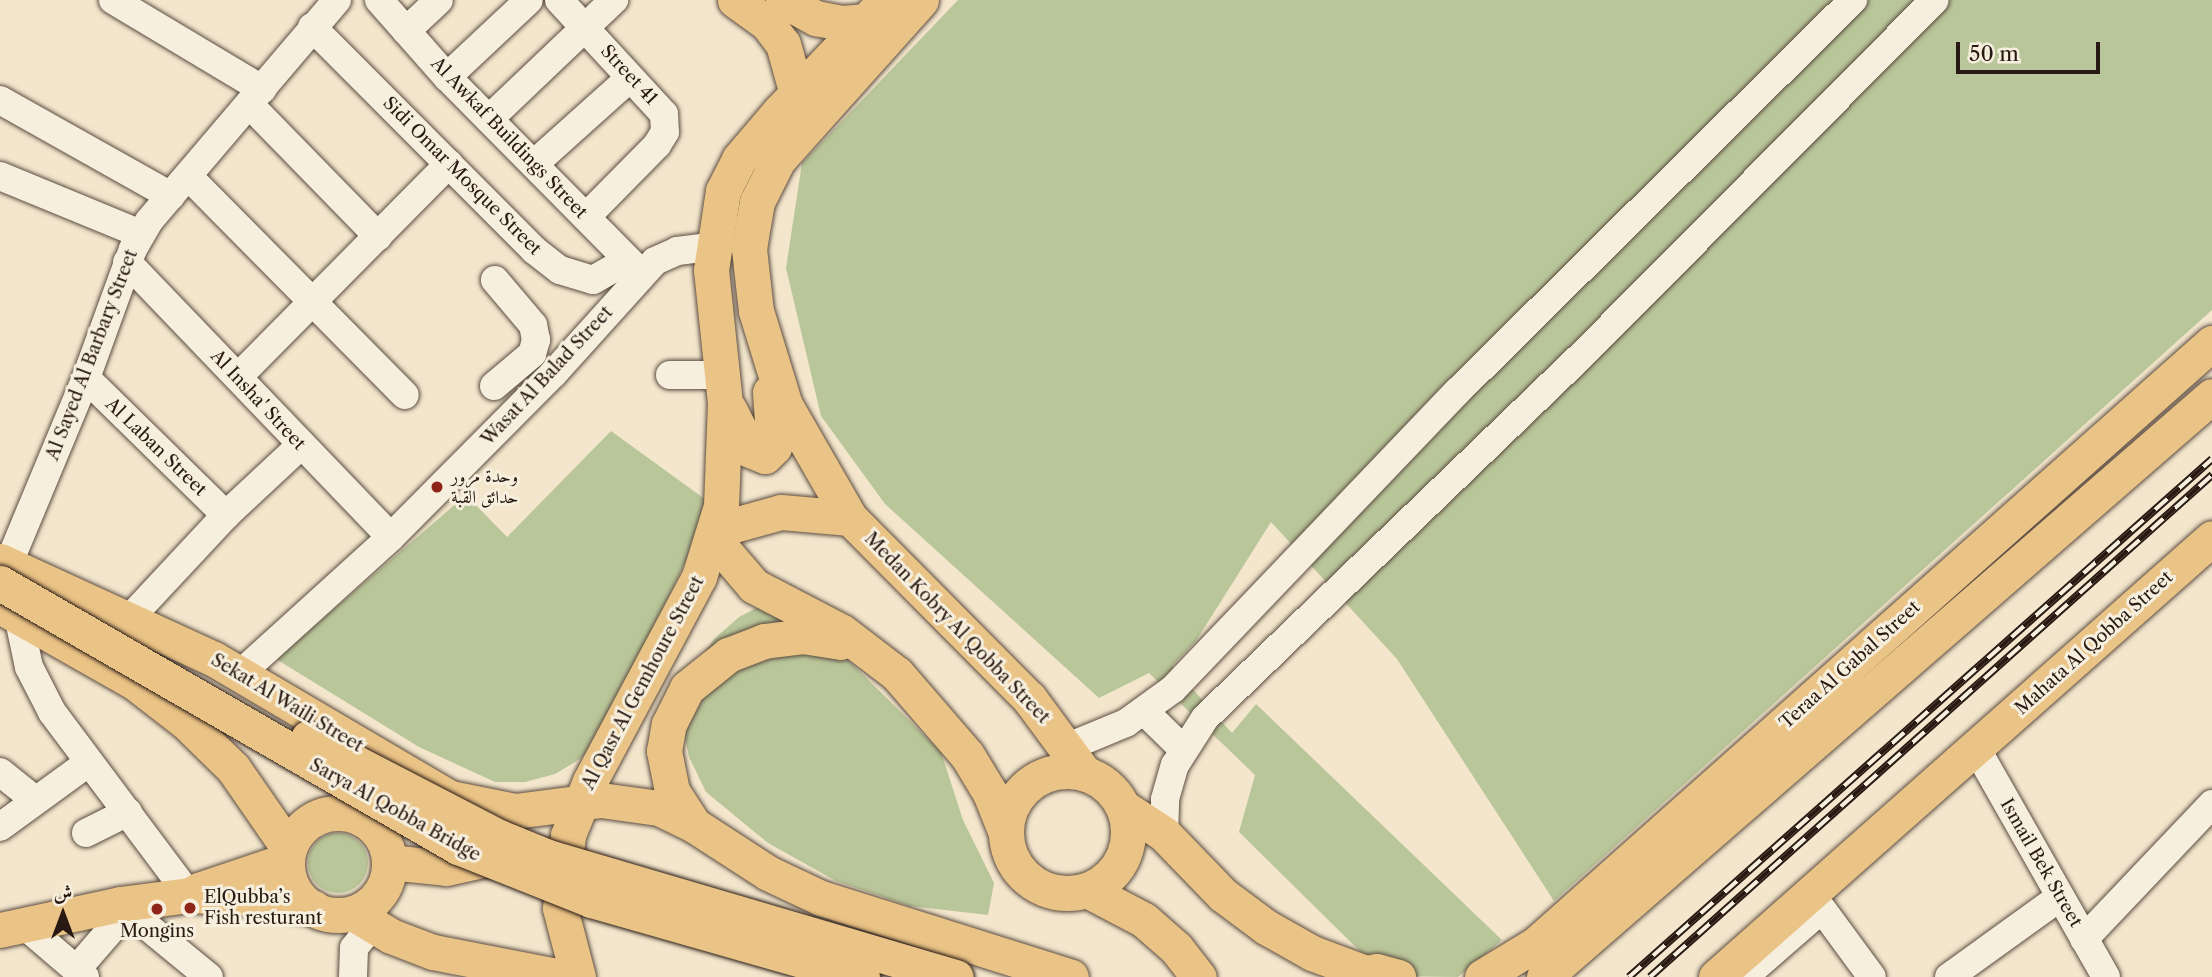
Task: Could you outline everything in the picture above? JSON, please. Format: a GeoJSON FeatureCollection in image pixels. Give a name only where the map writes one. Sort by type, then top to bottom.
{"type":"FeatureCollection","features":[{"type":"Feature","properties":{"kind":"main road"},"geometry":{"type":"LineString","coordinates":[[735,0],[767,23],[783,44],[797,94]]}},
{"type":"Feature","properties":{"kind":"main road"},"geometry":{"type":"LineString","coordinates":[[783,0],[816,18],[842,23],[877,11]]}},
{"type":"Feature","properties":{"kind":"main road"},"geometry":{"type":"LineString","coordinates":[[850,518],[799,434],[774,374],[751,279],[749,248],[757,202],[778,160],[921,0]]}},
{"type":"Feature","properties":{"kind":"main road","name":"Al Qasr Al Gemhoure Street"},"geometry":{"type":"LineString","coordinates":[[578,977],[562,927],[559,890],[564,853],[580,802],[689,600],[714,534],[724,481],[723,389],[712,247],[723,191],[739,159],[877,11]]}},
{"type":"Feature","properties":{"kind":"main road","name":"Teraa Al Gabal Street"},"geometry":{"type":"LineString","coordinates":[[1544,977],[1675,841],[2212,342]]}},
{"type":"Feature","properties":{"kind":"main road"},"geometry":{"type":"LineString","coordinates":[[2180,370],[2209,399]]}},
{"type":"Feature","properties":{"kind":"main road"},"geometry":{"type":"LineString","coordinates":[[723,389],[752,454],[770,454],[775,442],[770,412],[774,374]]}},
{"type":"Feature","properties":{"kind":"main road","name":"Teraa Al Gabal Street"},"geometry":{"type":"LineString","coordinates":[[1482,977],[1523,955],[1675,841],[2209,399]]}},
{"type":"Feature","properties":{"kind":"main road"},"geometry":{"type":"LineString","coordinates":[[850,518],[782,512],[714,534],[754,586],[873,653],[968,755],[990,793],[1006,833],[1011,858],[1026,878],[1061,894],[1087,890],[1109,878],[1124,857],[1129,832],[1123,807]]}},
{"type":"Feature","properties":{"kind":"main road","name":"Medan Kobry Al Qobba Street"},"geometry":{"type":"LineString","coordinates":[[850,518],[1029,698],[1077,761]]}},
{"type":"Feature","properties":{"kind":"main road","name":"Mahata Al Qobba Street"},"geometry":{"type":"LineString","coordinates":[[1716,977],[2212,538]]}},
{"type":"Feature","properties":{"kind":"main road"},"geometry":{"type":"LineString","coordinates":[[6,596],[134,682],[186,722],[239,777],[288,855],[293,888],[314,908]]}},
{"type":"Feature","properties":{"kind":"main road","name":"Sekat Al Waili Street"},"geometry":{"type":"LineString","coordinates":[[6,596],[116,612],[241,673],[450,798],[515,811],[580,802],[640,803],[706,834],[821,898],[1071,977]]}},
{"type":"Feature","properties":{"kind":"main road","name":"Sarya Al Qobba Bridge"},"geometry":{"type":"LineString","coordinates":[[6,596],[458,847],[591,900],[862,977]]}},
{"type":"Feature","properties":{"kind":"main road","name":"Sarya Al Qobba Bridge"},"geometry":{"type":"LineString","coordinates":[[116,612],[148,646],[270,718],[499,837],[548,857],[956,977]]}},
{"type":"Feature","properties":{"kind":"main road"},"geometry":{"type":"LineString","coordinates":[[706,834],[672,791],[664,751],[673,712],[696,679],[728,655],[784,638],[823,638],[873,653]]}},
{"type":"Feature","properties":{"kind":"main road"},"geometry":{"type":"LineString","coordinates":[[1006,833],[1011,808],[1025,787],[1060,772],[1077,761],[1108,787],[1123,807],[1164,834],[1223,895],[1266,927],[1354,974],[1398,977]]}},
{"type":"Feature","properties":{"kind":"main road","name":"Al Qasr Al Gemhoure Street"},"geometry":{"type":"LineString","coordinates":[[389,862],[446,868],[484,862],[537,838],[580,802]]}},
{"type":"Feature","properties":{"kind":"main road"},"geometry":{"type":"LineString","coordinates":[[6,928],[188,895],[288,855],[300,830],[318,817],[350,815],[378,832],[389,862],[380,894],[366,921]]}},
{"type":"Feature","properties":{"kind":"main road"},"geometry":{"type":"LineString","coordinates":[[1087,890],[1144,920],[1176,948],[1199,977]]}},
{"type":"Feature","properties":{"kind":"main road"},"geometry":{"type":"LineString","coordinates":[[188,895],[252,898],[314,908],[366,921],[470,969],[562,977]]}},
{"type":"Feature","properties":{"kind":"street"},"geometry":{"type":"LineString","coordinates":[[113,0],[256,97],[378,236]]}},
{"type":"Feature","properties":{"kind":"street","name":"Al Sayed Al Barbary Street"},"geometry":{"type":"LineString","coordinates":[[6,596],[127,262],[141,234],[337,0]]}},
{"type":"Feature","properties":{"kind":"street","name":"Al Awkaf Buildings Street"},"geometry":{"type":"LineString","coordinates":[[379,0],[447,77],[635,267]]}},
{"type":"Feature","properties":{"kind":"street"},"geometry":{"type":"LineString","coordinates":[[406,31],[439,0]]}},
{"type":"Feature","properties":{"kind":"street"},"geometry":{"type":"LineString","coordinates":[[447,77],[529,0]]}},
{"type":"Feature","properties":{"kind":"street","name":"Street 41"},"geometry":{"type":"LineString","coordinates":[[559,0],[664,114],[665,132],[586,217]]}},
{"type":"Feature","properties":{"kind":"street"},"geometry":{"type":"LineString","coordinates":[[489,119],[587,30],[614,0]]}},
{"type":"Feature","properties":{"kind":"street"},"geometry":{"type":"LineString","coordinates":[[1077,761],[1108,733],[1167,695],[1458,391],[1853,0]]}},
{"type":"Feature","properties":{"kind":"street"},"geometry":{"type":"LineString","coordinates":[[1164,834],[1167,790],[1190,738],[1584,352],[1934,0]]}},
{"type":"Feature","properties":{"kind":"street","name":"Sidi Omar Mosque Street"},"geometry":{"type":"LineString","coordinates":[[312,27],[560,270],[593,280],[635,267]]}},
{"type":"Feature","properties":{"kind":"street"},"geometry":{"type":"LineString","coordinates":[[534,164],[630,78]]}},
{"type":"Feature","properties":{"kind":"street"},"geometry":{"type":"LineString","coordinates":[[0,100],[179,186],[312,302],[405,395]]}},
{"type":"Feature","properties":{"kind":"street"},"geometry":{"type":"LineString","coordinates":[[237,377],[449,164]]}},
{"type":"Feature","properties":{"kind":"street"},"geometry":{"type":"LineString","coordinates":[[0,176],[141,234]]}},
{"type":"Feature","properties":{"kind":"street","name":"Wasat Al Balad Street"},"geometry":{"type":"LineString","coordinates":[[241,673],[391,537],[553,374],[635,267],[677,251],[712,247]]}},
{"type":"Feature","properties":{"kind":"street","name":"Al Insha' Street"},"geometry":{"type":"LineString","coordinates":[[127,262],[391,537]]}},
{"type":"Feature","properties":{"kind":"street"},"geometry":{"type":"LineString","coordinates":[[494,386],[532,354],[537,340],[533,325],[495,280]]}},
{"type":"Feature","properties":{"kind":"street"},"geometry":{"type":"LineString","coordinates":[[532,354],[553,374]]}},
{"type":"Feature","properties":{"kind":"street"},"geometry":{"type":"LineString","coordinates":[[670,375],[723,389]]}},
{"type":"Feature","properties":{"kind":"street","name":"Al Laban Street"},"geometry":{"type":"LineString","coordinates":[[86,378],[226,515]]}},
{"type":"Feature","properties":{"kind":"street"},"geometry":{"type":"LineString","coordinates":[[116,612],[301,445]]}},
{"type":"Feature","properties":{"kind":"street"},"geometry":{"type":"LineString","coordinates":[[6,596],[29,667],[52,712],[188,895]]}},
{"type":"Feature","properties":{"kind":"street"},"geometry":{"type":"LineString","coordinates":[[1167,695],[1190,738]]}},
{"type":"Feature","properties":{"kind":"street"},"geometry":{"type":"LineString","coordinates":[[1144,711],[1190,738]]}},
{"type":"Feature","properties":{"kind":"street","name":"Ismail Bek Street"},"geometry":{"type":"LineString","coordinates":[[1976,748],[2106,977]]}},
{"type":"Feature","properties":{"kind":"street"},"geometry":{"type":"LineString","coordinates":[[0,827],[89,762]]}},
{"type":"Feature","properties":{"kind":"street"},"geometry":{"type":"LineString","coordinates":[[0,772],[35,800]]}},
{"type":"Feature","properties":{"kind":"street"},"geometry":{"type":"LineString","coordinates":[[2084,939],[2212,804]]}},
{"type":"Feature","properties":{"kind":"street"},"geometry":{"type":"LineString","coordinates":[[86,833],[128,812]]}},
{"type":"Feature","properties":{"kind":"street"},"geometry":{"type":"LineString","coordinates":[[1949,977],[2060,897]]}},
{"type":"Feature","properties":{"kind":"street"},"geometry":{"type":"LineString","coordinates":[[6,928],[82,975],[124,907],[209,977]]}},
{"type":"Feature","properties":{"kind":"street"},"geometry":{"type":"LineString","coordinates":[[1744,977],[1822,909],[1871,977]]}},
{"type":"Feature","properties":{"kind":"street"},"geometry":{"type":"LineString","coordinates":[[353,977],[354,948],[364,935],[366,921]]}},
{"type":"Feature","properties":{"kind":"green space"},"geometry":{"type":"Polygon","coordinates":[[[958,0],[2212,0],[2212,310],[1554,901],[1397,659],[1271,522],[1196,641],[1172,666],[1232,733],[1256,704],[1502,940],[1458,977],[1385,976],[1239,832],[1255,775],[1149,673],[1099,698],[885,504],[821,416],[786,268],[802,163],[958,0]]]}},
{"type":"Feature","properties":{"kind":"green space"},"geometry":{"type":"Polygon","coordinates":[[[611,431],[713,505],[601,737],[580,759],[555,774],[525,782],[495,782],[419,747],[276,659],[466,495],[507,537],[611,431]]]}},
{"type":"Feature","properties":{"kind":"green space"},"geometry":{"type":"Polygon","coordinates":[[[762,605],[804,616],[941,752],[963,820],[994,883],[988,915],[910,906],[836,881],[768,843],[706,792],[689,757],[683,727],[695,666],[714,639],[739,617],[762,605]]]}},
{"type":"Feature","properties":{"kind":"green space"},"geometry":{"type":"Polygon","coordinates":[[[338,833],[359,842],[368,863],[359,884],[338,893],[317,884],[308,863],[317,842],[338,833]]]}},
{"type":"Feature","properties":{"kind":"railway"},"geometry":{"type":"LineString","coordinates":[[1629,977],[2212,459]]}},
{"type":"Feature","properties":{"kind":"railway"},"geometry":{"type":"LineString","coordinates":[[1650,977],[2212,475]]}},
{"type":"Feature","properties":{"kind":"place","name":"وحدة مرور حدائق القبة"},"geometry":{"type":"Point","coordinates":[437,487]}},
{"type":"Feature","properties":{"kind":"place","name":"ElQubba’s Fish resturant"},"geometry":{"type":"Point","coordinates":[190,908]}},
{"type":"Feature","properties":{"kind":"place","name":"Mongins"},"geometry":{"type":"Point","coordinates":[157,909]}}]}
